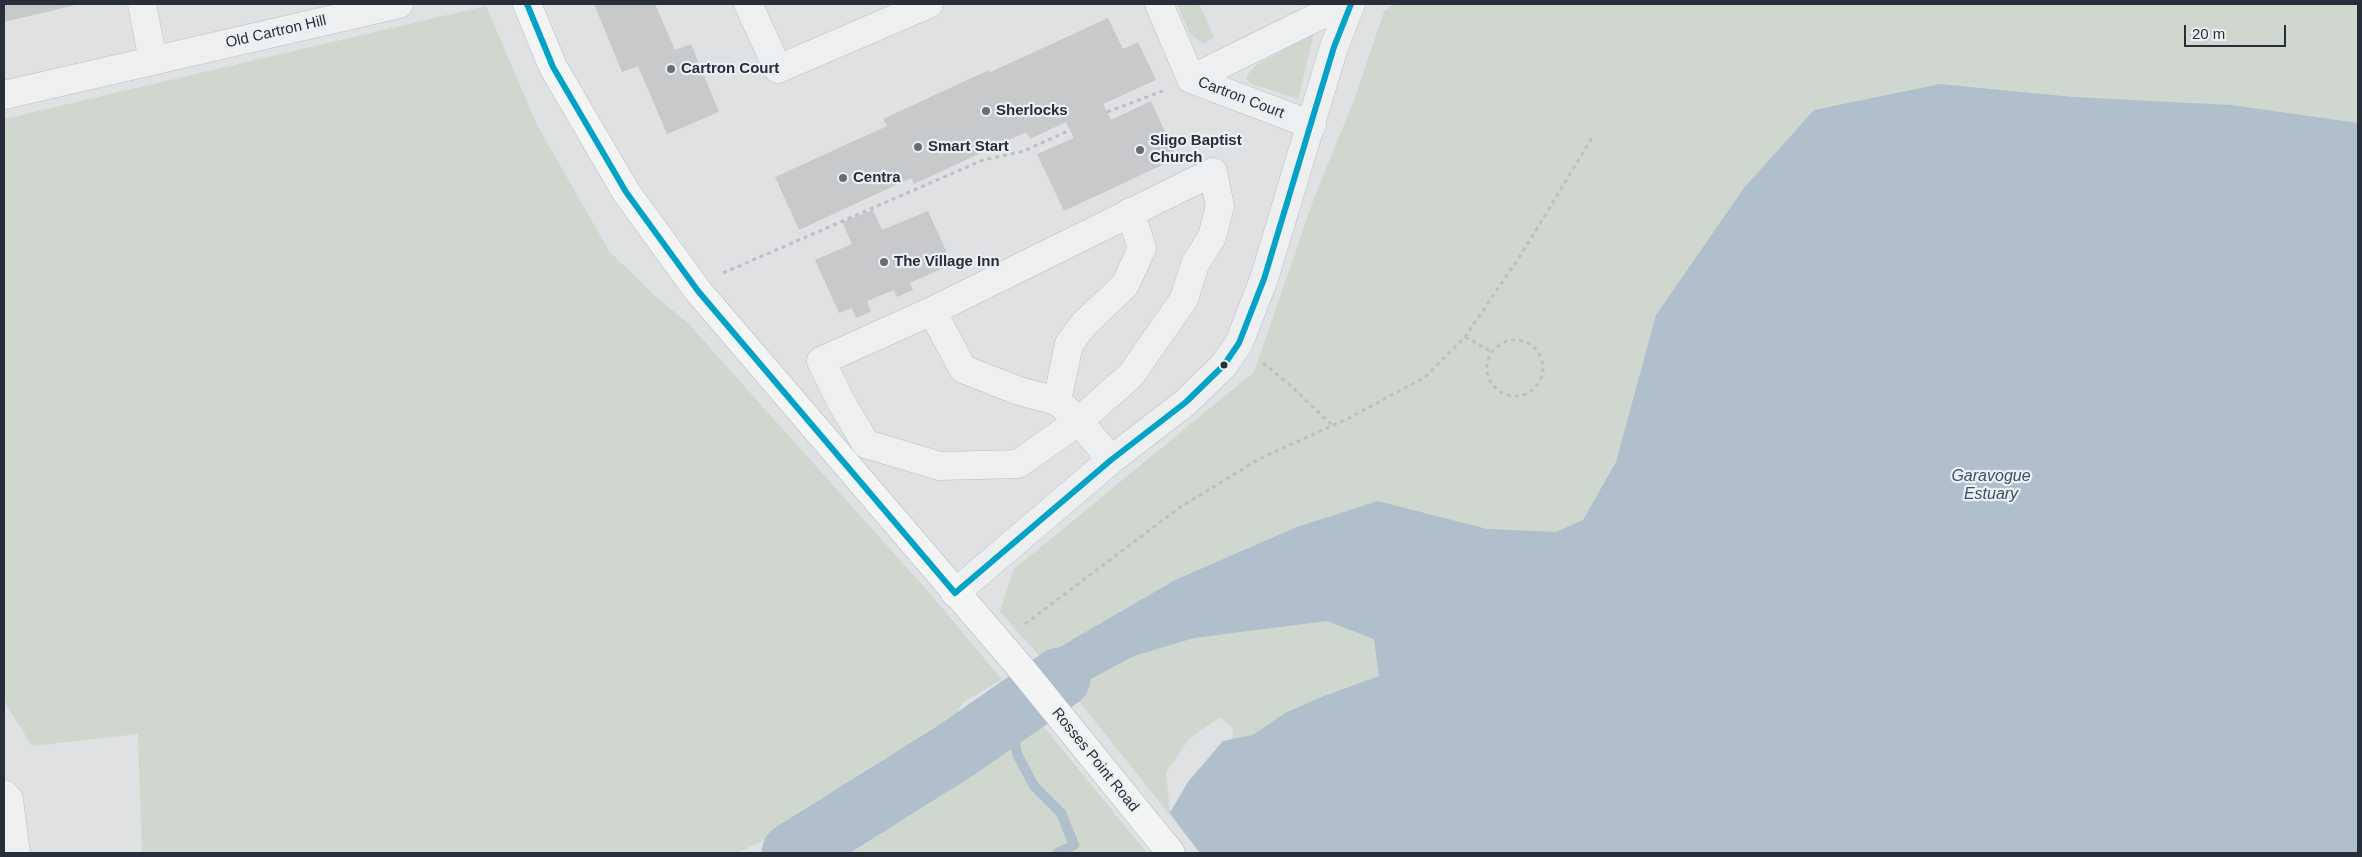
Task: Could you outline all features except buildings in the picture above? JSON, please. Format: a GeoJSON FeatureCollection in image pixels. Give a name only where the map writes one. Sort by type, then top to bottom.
{"type":"FeatureCollection","features":[{"type":"Feature","properties":{"kind":"main road","name":"Rosses Point Road"},"geometry":{"type":"LineString","coordinates":[[527,4],[553,67],[626,192],[698,291],[955,593],[1020,666],[1171,853]]}},
{"type":"Feature","properties":{"kind":"street"},"geometry":{"type":"LineString","coordinates":[[142,4],[153,61]]}},
{"type":"Feature","properties":{"kind":"street","name":"Old Cartron Hill"},"geometry":{"type":"LineString","coordinates":[[4,96],[399,4]]}},
{"type":"Feature","properties":{"kind":"street"},"geometry":{"type":"LineString","coordinates":[[748,4],[778,69],[929,4]]}},
{"type":"Feature","properties":{"kind":"street","name":"Cartron Court"},"geometry":{"type":"LineString","coordinates":[[1159,4],[1191,79],[1312,125]]}},
{"type":"Feature","properties":{"kind":"street"},"geometry":{"type":"LineString","coordinates":[[1191,79],[1319,16],[1350,4]]}},
{"type":"Feature","properties":{"kind":"street"},"geometry":{"type":"LineString","coordinates":[[955,593],[1111,460],[1186,402],[1224,365],[1240,343],[1264,279],[1334,47],[1350,4]]}},
{"type":"Feature","properties":{"kind":"street"},"geometry":{"type":"LineString","coordinates":[[1213,172],[1220,206],[1212,238],[1195,264],[1184,299],[1131,375],[1079,420],[1018,464],[940,466],[866,444],[841,402],[821,361],[932,311],[1130,212],[1213,172]]}},
{"type":"Feature","properties":{"kind":"street"},"geometry":{"type":"LineString","coordinates":[[1057,401],[1069,344],[1084,324],[1125,285],[1142,248],[1130,212]]}},
{"type":"Feature","properties":{"kind":"street"},"geometry":{"type":"LineString","coordinates":[[932,311],[963,369],[1019,391],[1057,401],[1079,420],[1111,460]]}},
{"type":"Feature","properties":{"kind":"street"},"geometry":{"type":"LineString","coordinates":[[4,794],[9,799],[16,853]]}},
{"type":"Feature","properties":{"kind":"path"},"geometry":{"type":"LineString","coordinates":[[1107,112],[1191,79]]}},
{"type":"Feature","properties":{"kind":"path"},"geometry":{"type":"LineString","coordinates":[[698,291],[724,273],[974,164],[1024,151],[1070,130]]}},
{"type":"Feature","properties":{"kind":"path"},"geometry":{"type":"LineString","coordinates":[[1000,644],[1179,508],[1259,459],[1425,378],[1466,337],[1522,253],[1592,138]]}},
{"type":"Feature","properties":{"kind":"path"},"geometry":{"type":"LineString","coordinates":[[1466,337],[1492,352]]}},
{"type":"Feature","properties":{"kind":"path"},"geometry":{"type":"LineString","coordinates":[[1516,340],[1533,346],[1543,362],[1544,372],[1541,381],[1527,394],[1509,395],[1500,392],[1494,386],[1487,369],[1492,352],[1499,346],[1516,340]]}},
{"type":"Feature","properties":{"kind":"path"},"geometry":{"type":"LineString","coordinates":[[1240,343],[1292,386],[1332,425]]}},
{"type":"Feature","properties":{"kind":"shaded area"},"geometry":{"type":"Polygon","coordinates":[[[1177,4],[1199,4],[1214,37],[1204,44],[1190,34],[1177,4]]]}},
{"type":"Feature","properties":{"kind":"shaded area","name":"Garavogue Estuary"},"geometry":{"type":"Polygon","coordinates":[[[1394,4],[2358,4],[2358,853],[1200,853],[1070,690],[1000,612],[1013,570],[1254,372],[1313,201],[1356,95],[1384,12],[1394,4]],[[1220,717],[1190,738],[1166,772],[1170,812],[1188,782],[1223,741],[1232,739],[1233,729],[1220,717]]]}},
{"type":"Feature","properties":{"kind":"shaded area"},"geometry":{"type":"Polygon","coordinates":[[[486,6],[537,125],[609,251],[656,297],[686,321],[933,597],[1002,680],[963,702],[947,732],[791,827],[737,853],[142,853],[138,734],[32,746],[6,704],[4,689],[4,119],[486,6]]]}},
{"type":"Feature","properties":{"kind":"shaded area"},"geometry":{"type":"Polygon","coordinates":[[[1314,33],[1298,99],[1249,83],[1246,77],[1255,66],[1314,33]]]}},
{"type":"Feature","properties":{"kind":"shaded area"},"geometry":{"type":"Polygon","coordinates":[[[1030,710],[1147,853],[816,853],[826,844],[861,830],[886,814],[914,801],[927,783],[955,767],[961,757],[972,754],[981,744],[1030,710]]]}},
{"type":"Feature","properties":{"kind":"water","name":"Garavogue Estuary"},"geometry":{"type":"Polygon","coordinates":[[[1940,84],[2073,97],[2231,105],[2358,123],[2358,853],[1200,853],[1170,813],[1188,782],[1223,741],[1253,735],[1285,713],[1324,696],[1379,676],[1374,639],[1327,621],[1194,638],[1134,656],[1070,690],[1041,658],[1175,580],[1297,527],[1378,501],[1487,529],[1556,532],[1583,520],[1616,462],[1656,315],[1744,188],[1814,110],[1940,84]]]}},
{"type":"Feature","properties":{"kind":"waterway"},"geometry":{"type":"LineString","coordinates":[[792,853],[955,751],[1060,678]]}},
{"type":"Feature","properties":{"kind":"waterway"},"geometry":{"type":"LineString","coordinates":[[1010,713],[1017,754],[1034,786],[1061,813],[1074,845],[1057,853]]}},
{"type":"Feature","properties":{"kind":"transit line"},"geometry":{"type":"LineString","coordinates":[[527,4],[553,67],[626,192],[698,291],[955,593],[1111,460],[1186,402],[1224,365],[1239,343],[1264,279],[1334,47],[1351,4]]}},
{"type":"Feature","properties":{"kind":"place","name":"Cartron Court"},"geometry":{"type":"Point","coordinates":[671,69]}},
{"type":"Feature","properties":{"kind":"place","name":"Sherlocks"},"geometry":{"type":"Point","coordinates":[986,111]}},
{"type":"Feature","properties":{"kind":"place","name":"Smart Start"},"geometry":{"type":"Point","coordinates":[918,147]}},
{"type":"Feature","properties":{"kind":"place","name":"Sligo Baptist Church"},"geometry":{"type":"Point","coordinates":[1140,150]}},
{"type":"Feature","properties":{"kind":"place","name":"Centra"},"geometry":{"type":"Point","coordinates":[843,178]}},
{"type":"Feature","properties":{"kind":"place","name":"The Village Inn"},"geometry":{"type":"Point","coordinates":[884,262]}}]}
